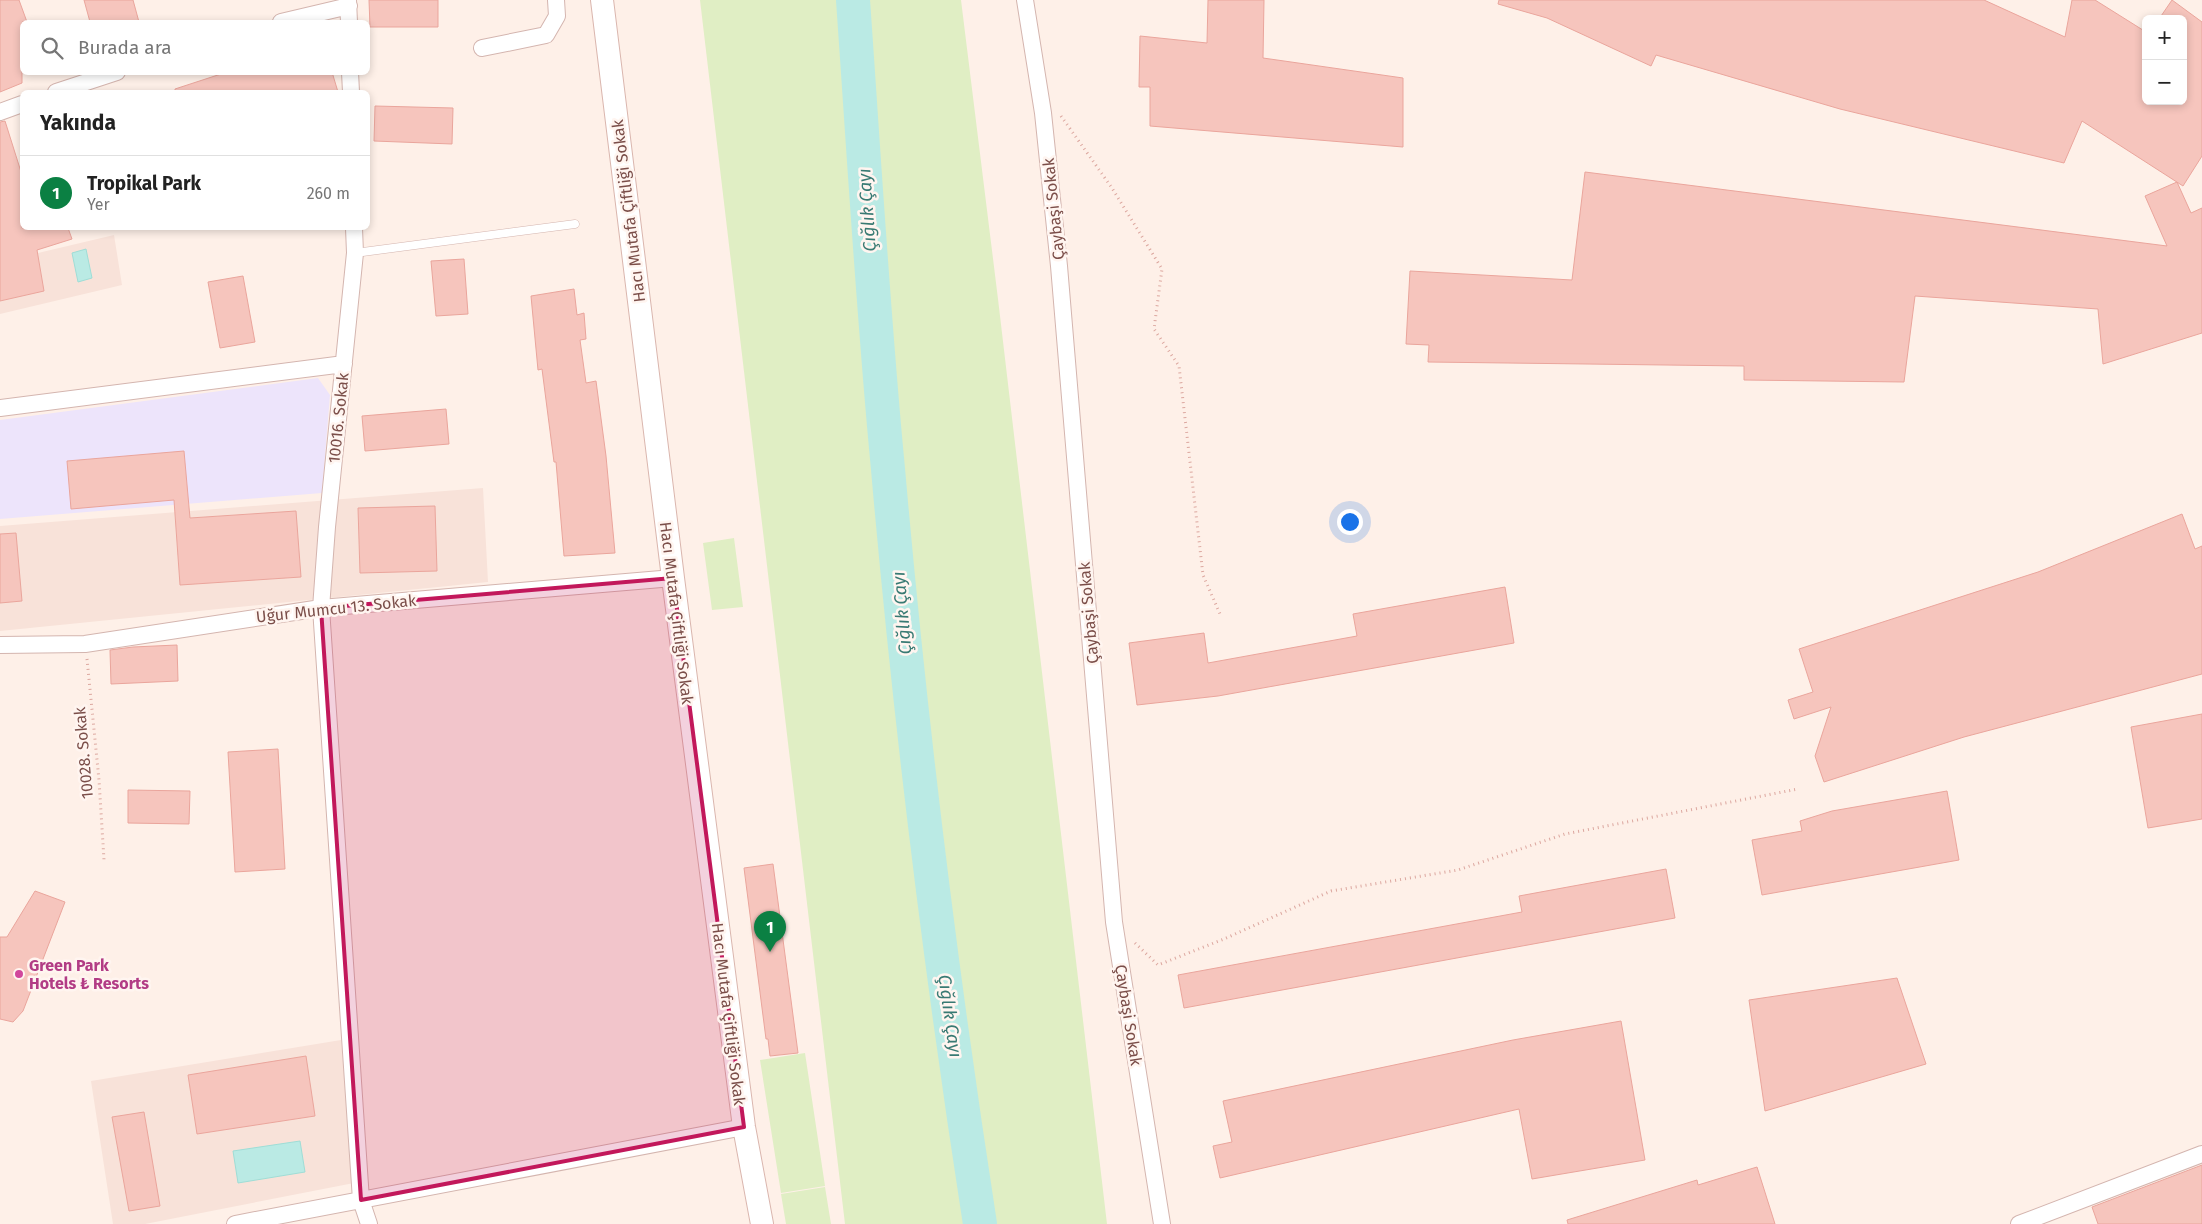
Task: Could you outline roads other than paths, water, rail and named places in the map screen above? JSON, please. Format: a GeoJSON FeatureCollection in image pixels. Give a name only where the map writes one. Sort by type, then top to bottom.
{"type":"FeatureCollection","features":[{"type":"Feature","properties":{"kind":"street"},"geometry":{"type":"LineString","coordinates":[[482,48],[546,35],[557,16],[556,0]]}},
{"type":"Feature","properties":{"kind":"street","name":"Hacı Mutafa Çiftliği Sokak"},"geometry":{"type":"LineString","coordinates":[[602,0],[672,578],[744,1127],[762,1224]]}},
{"type":"Feature","properties":{"kind":"street","name":"Çaybaşi Sokak"},"geometry":{"type":"LineString","coordinates":[[1025,0],[1043,113],[1059,266],[1114,922],[1162,1224]]}},
{"type":"Feature","properties":{"kind":"street"},"geometry":{"type":"LineString","coordinates":[[293,20],[349,10]]}},
{"type":"Feature","properties":{"kind":"street"},"geometry":{"type":"LineString","coordinates":[[62,90],[108,75]]}},
{"type":"Feature","properties":{"kind":"street"},"geometry":{"type":"LineString","coordinates":[[350,75],[351,90]]}},
{"type":"Feature","properties":{"kind":"street"},"geometry":{"type":"LineString","coordinates":[[0,112],[20,105]]}},
{"type":"Feature","properties":{"kind":"street","name":"10016. Sokak"},"geometry":{"type":"LineString","coordinates":[[354,230],[355,253],[326,527],[321,608],[361,1200],[369,1224]]}},
{"type":"Feature","properties":{"kind":"street"},"geometry":{"type":"LineString","coordinates":[[0,408],[344,364]]}},
{"type":"Feature","properties":{"kind":"street","name":"Uğur Mumcu 13. Sokak"},"geometry":{"type":"LineString","coordinates":[[0,645],[86,644],[321,608],[672,578]]}},
{"type":"Feature","properties":{"kind":"street"},"geometry":{"type":"LineString","coordinates":[[235,1224],[744,1127]]}},
{"type":"Feature","properties":{"kind":"street"},"geometry":{"type":"LineString","coordinates":[[2019,1224],[2202,1154]]}},
{"type":"Feature","properties":{"kind":"lane"},"geometry":{"type":"LineString","coordinates":[[355,253],[575,224]]}},
{"type":"Feature","properties":{"kind":"water"},"geometry":{"type":"Polygon","coordinates":[[[86,249],[92,278],[78,282],[72,253],[86,249]]]}},
{"type":"Feature","properties":{"kind":"water"},"geometry":{"type":"Polygon","coordinates":[[[300,1141],[305,1172],[238,1183],[233,1151],[300,1141]]]}},
{"type":"Feature","properties":{"kind":"waterway","name":"Çığlık Çayı"},"geometry":{"type":"LineString","coordinates":[[853,0],[878,352],[906,658],[952,1036],[980,1224]]}},
{"type":"Feature","properties":{"kind":"place","name":"Tropikal Park"},"geometry":{"type":"Point","coordinates":[770,952]}},
{"type":"Feature","properties":{"kind":"place","name":"Green Park Hotels ₺ Resorts"},"geometry":{"type":"Point","coordinates":[19,974]}}]}
